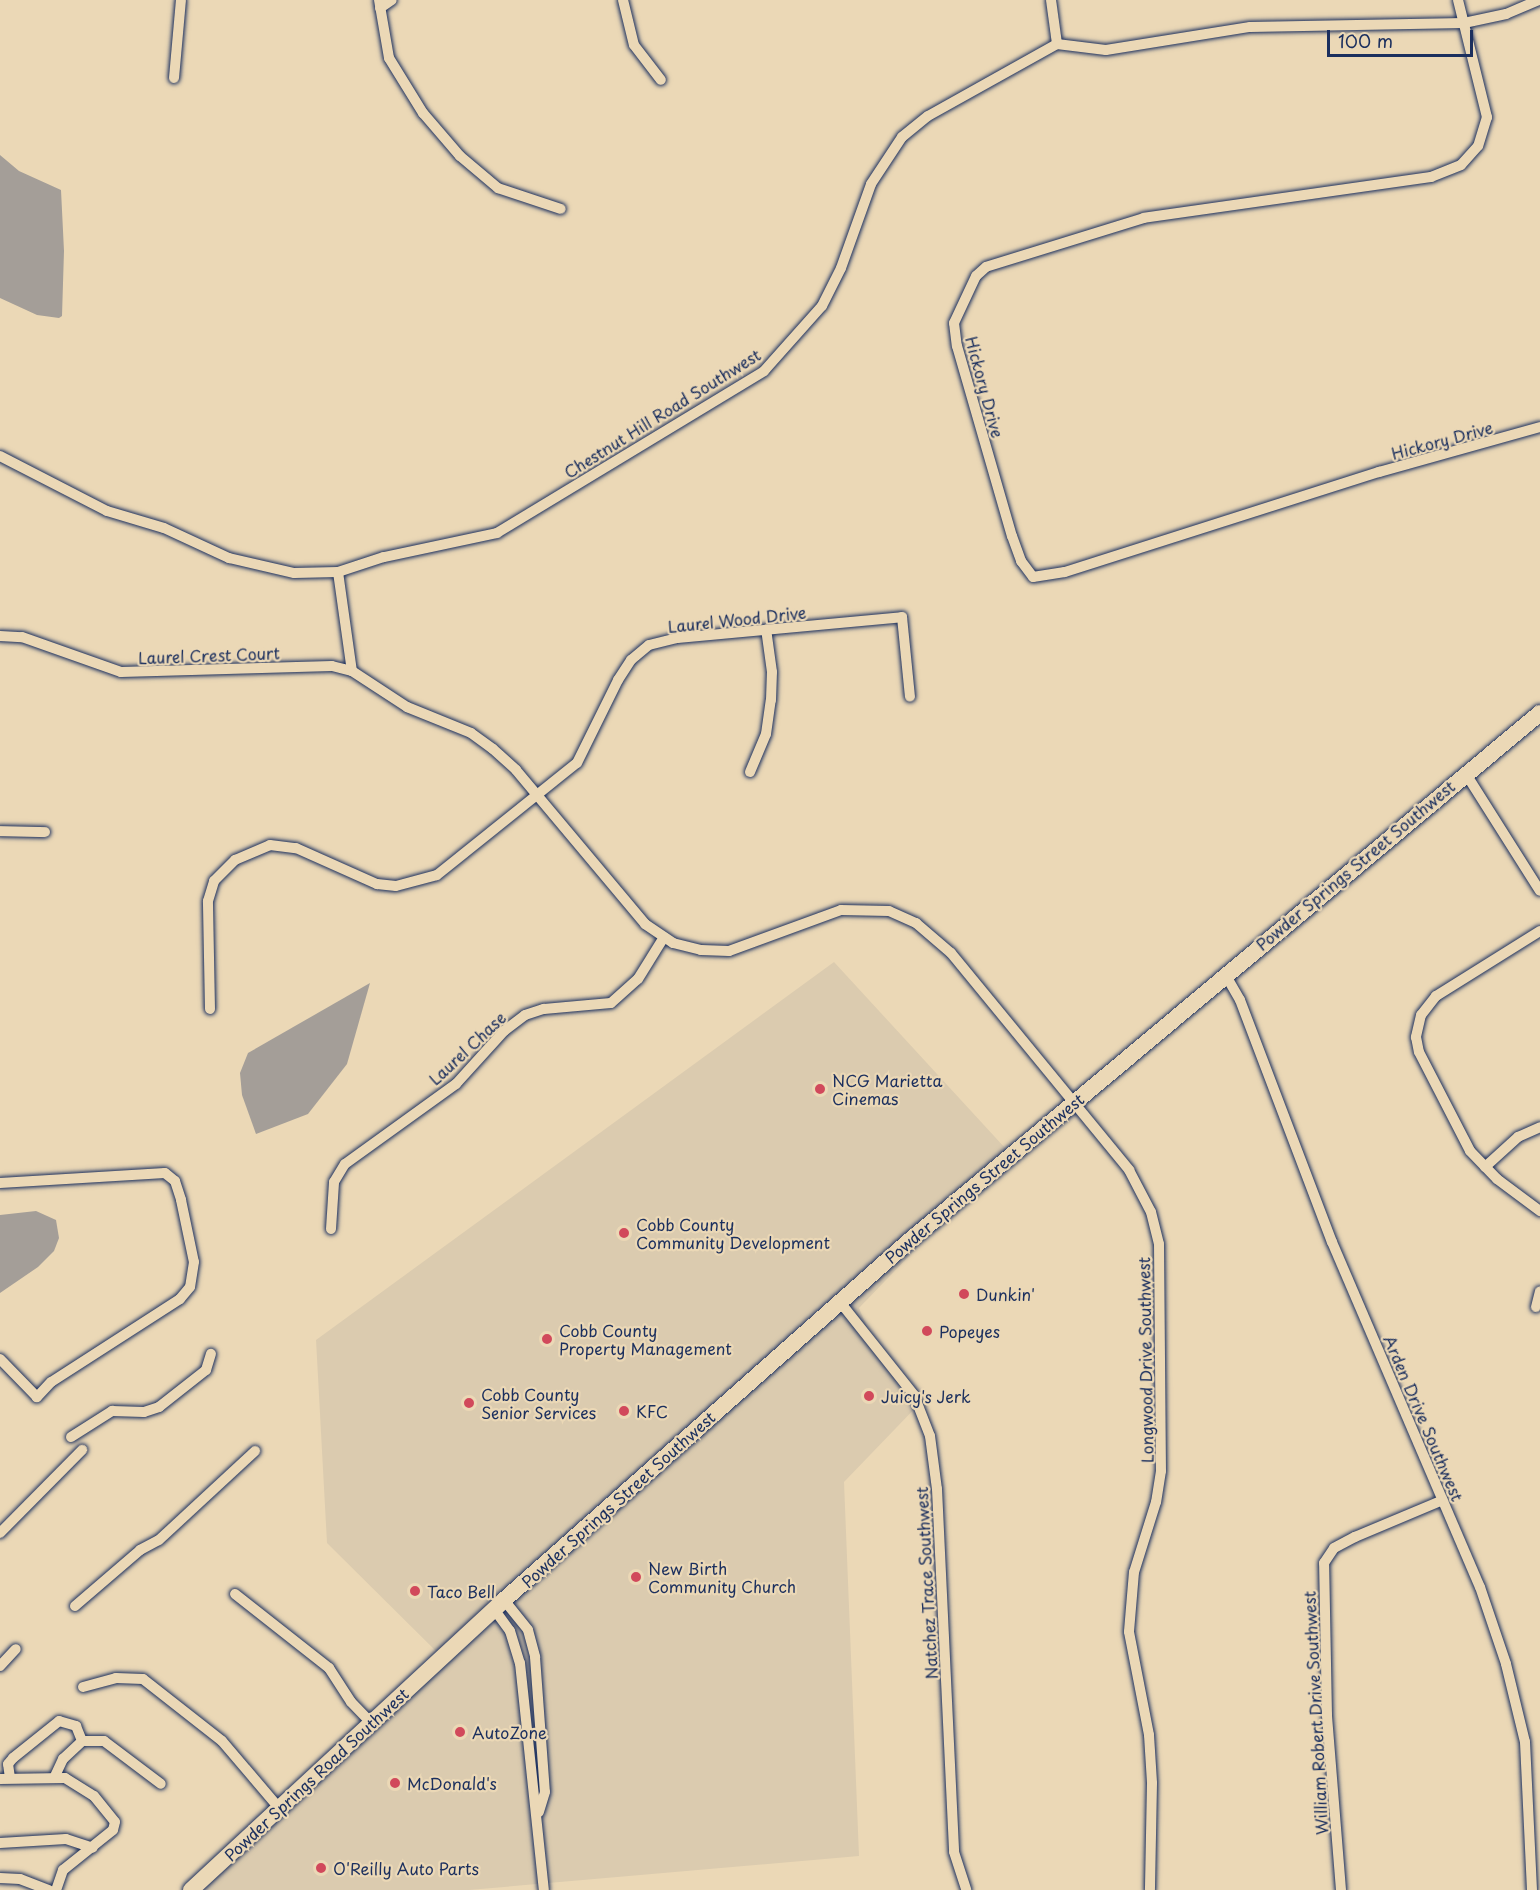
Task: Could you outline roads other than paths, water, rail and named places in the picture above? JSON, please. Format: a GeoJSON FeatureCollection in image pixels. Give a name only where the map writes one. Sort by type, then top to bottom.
{"type":"FeatureCollection","features":[{"type":"Feature","properties":{"kind":"main road","name":"Powder Springs Street Southwest"},"geometry":{"type":"LineString","coordinates":[[441,1659],[840,1302],[1225,974],[1540,713]]}},
{"type":"Feature","properties":{"kind":"main road","name":"Powder Springs Road Southwest"},"geometry":{"type":"LineString","coordinates":[[191,1890],[441,1659]]}},
{"type":"Feature","properties":{"kind":"street"},"geometry":{"type":"LineString","coordinates":[[174,78],[181,0]]}},
{"type":"Feature","properties":{"kind":"street"},"geometry":{"type":"LineString","coordinates":[[392,0],[379,4],[389,58],[399,78],[460,156],[498,188],[561,209]]}},
{"type":"Feature","properties":{"kind":"street"},"geometry":{"type":"LineString","coordinates":[[624,0],[634,45],[662,81]]}},
{"type":"Feature","properties":{"kind":"street"},"geometry":{"type":"LineString","coordinates":[[1051,0],[1058,44],[1106,50],[1250,27],[1464,23],[1506,14],[1539,0]]}},
{"type":"Feature","properties":{"kind":"street","name":"Hickory Drive"},"geometry":{"type":"LineString","coordinates":[[1458,0],[1487,117],[1478,146],[1461,165],[1431,177],[1144,218],[986,267],[961,303],[954,322],[957,346],[1012,536],[1021,561],[1033,578],[1065,572],[1379,472],[1540,427]]}},
{"type":"Feature","properties":{"kind":"street","name":"Chestnut Hill Road Southwest"},"geometry":{"type":"LineString","coordinates":[[0,456],[107,511],[164,528],[229,558],[294,573],[338,572],[384,557],[497,533],[764,370],[822,306],[841,268],[871,184],[903,137],[928,116],[1058,44]]}},
{"type":"Feature","properties":{"kind":"street"},"geometry":{"type":"LineString","coordinates":[[338,572],[352,671]]}},
{"type":"Feature","properties":{"kind":"street","name":"Laurel Wood Drive"},"geometry":{"type":"LineString","coordinates":[[210,1009],[208,901],[214,882],[235,860],[270,845],[296,848],[377,884],[418,883],[464,856],[577,763],[618,680],[632,660],[649,645],[677,638],[902,617],[910,697]]}},
{"type":"Feature","properties":{"kind":"street"},"geometry":{"type":"LineString","coordinates":[[750,772],[766,734],[771,700],[772,672],[766,629]]}},
{"type":"Feature","properties":{"kind":"street","name":"Laurel Crest Court"},"geometry":{"type":"LineString","coordinates":[[0,636],[22,637],[121,672],[332,666],[352,671]]}},
{"type":"Feature","properties":{"kind":"street","name":"Longwood Drive Southwest"},"geometry":{"type":"LineString","coordinates":[[352,671],[407,707],[471,733],[493,749],[538,797],[645,924],[664,937],[701,950],[729,951],[841,910],[889,912],[916,923],[951,953],[1129,1170],[1151,1212],[1159,1244],[1161,1471],[1154,1511],[1134,1572],[1129,1632],[1149,1735],[1150,1890]]}},
{"type":"Feature","properties":{"kind":"street"},"geometry":{"type":"LineString","coordinates":[[1466,774],[1540,891]]}},
{"type":"Feature","properties":{"kind":"street"},"geometry":{"type":"LineString","coordinates":[[0,831],[45,832]]}},
{"type":"Feature","properties":{"kind":"street"},"geometry":{"type":"LineString","coordinates":[[1540,931],[1436,996],[1425,1006],[1417,1026],[1419,1052],[1464,1141],[1485,1167],[1540,1211]]}},
{"type":"Feature","properties":{"kind":"street","name":"Laurel Chase"},"geometry":{"type":"LineString","coordinates":[[331,1229],[334,1182],[345,1164],[456,1084],[504,1031],[525,1015],[544,1009],[611,1003],[638,979],[664,937]]}},
{"type":"Feature","properties":{"kind":"street","name":"Arden Drive Southwest"},"geometry":{"type":"LineString","coordinates":[[1225,974],[1240,1000],[1332,1242],[1480,1587],[1520,1718],[1525,1742],[1532,1890]]}},
{"type":"Feature","properties":{"kind":"street"},"geometry":{"type":"LineString","coordinates":[[1485,1167],[1518,1137],[1540,1127]]}},
{"type":"Feature","properties":{"kind":"street"},"geometry":{"type":"LineString","coordinates":[[0,1183],[165,1173],[175,1181],[192,1246],[193,1277],[180,1299],[51,1382],[37,1397],[0,1359]]}},
{"type":"Feature","properties":{"kind":"street"},"geometry":{"type":"LineString","coordinates":[[1536,1307],[1540,1291]]}},
{"type":"Feature","properties":{"kind":"street","name":"Natchez Trace Southwest"},"geometry":{"type":"LineString","coordinates":[[840,1302],[914,1395],[930,1436],[937,1489],[954,1852],[966,1890]]}},
{"type":"Feature","properties":{"kind":"street"},"geometry":{"type":"LineString","coordinates":[[71,1437],[112,1411],[144,1412],[159,1407],[206,1370],[211,1353]]}},
{"type":"Feature","properties":{"kind":"street"},"geometry":{"type":"LineString","coordinates":[[0,1533],[82,1450]]}},
{"type":"Feature","properties":{"kind":"street"},"geometry":{"type":"LineString","coordinates":[[75,1606],[140,1550],[159,1540],[255,1451]]}},
{"type":"Feature","properties":{"kind":"street","name":"William Robert Drive Southwest"},"geometry":{"type":"LineString","coordinates":[[1341,1890],[1327,1715],[1324,1563],[1334,1548],[1443,1500]]}},
{"type":"Feature","properties":{"kind":"street"},"geometry":{"type":"LineString","coordinates":[[235,1594],[329,1668],[351,1702],[372,1724]]}},
{"type":"Feature","properties":{"kind":"street"},"geometry":{"type":"LineString","coordinates":[[499,1605],[520,1663],[528,1756],[538,1812],[544,1890]]}},
{"type":"Feature","properties":{"kind":"street"},"geometry":{"type":"LineString","coordinates":[[499,1605],[528,1630],[535,1657],[545,1792],[538,1812]]}},
{"type":"Feature","properties":{"kind":"street"},"geometry":{"type":"LineString","coordinates":[[0,1666],[16,1649]]}},
{"type":"Feature","properties":{"kind":"street"},"geometry":{"type":"LineString","coordinates":[[83,1687],[116,1678],[143,1679],[222,1741],[279,1808]]}},
{"type":"Feature","properties":{"kind":"street"},"geometry":{"type":"LineString","coordinates":[[56,1890],[63,1870],[113,1830],[115,1822],[110,1812],[83,1787],[55,1776],[5,1779],[8,1764],[13,1758],[59,1721],[76,1726],[82,1741]]}},
{"type":"Feature","properties":{"kind":"street"},"geometry":{"type":"LineString","coordinates":[[55,1776],[63,1759],[82,1741],[110,1742],[162,1784]]}},
{"type":"Feature","properties":{"kind":"street"},"geometry":{"type":"LineString","coordinates":[[0,1844],[66,1839],[93,1848]]}},
{"type":"Feature","properties":{"kind":"street"},"geometry":{"type":"LineString","coordinates":[[0,1878],[20,1879],[49,1890]]}},
{"type":"Feature","properties":{"kind":"place","name":"NCG Marietta Cinemas"},"geometry":{"type":"Point","coordinates":[820,1089]}},
{"type":"Feature","properties":{"kind":"place","name":"Cobb County Community Development"},"geometry":{"type":"Point","coordinates":[624,1233]}},
{"type":"Feature","properties":{"kind":"place","name":"Dunkin'"},"geometry":{"type":"Point","coordinates":[964,1294]}},
{"type":"Feature","properties":{"kind":"place","name":"Popeyes"},"geometry":{"type":"Point","coordinates":[927,1331]}},
{"type":"Feature","properties":{"kind":"place","name":"Cobb County Property Management"},"geometry":{"type":"Point","coordinates":[547,1339]}},
{"type":"Feature","properties":{"kind":"place","name":"Juicy's Jerk"},"geometry":{"type":"Point","coordinates":[869,1396]}},
{"type":"Feature","properties":{"kind":"place","name":"Cobb County Senior Services"},"geometry":{"type":"Point","coordinates":[469,1403]}},
{"type":"Feature","properties":{"kind":"place","name":"KFC"},"geometry":{"type":"Point","coordinates":[624,1411]}},
{"type":"Feature","properties":{"kind":"place","name":"New Birth Community Church"},"geometry":{"type":"Point","coordinates":[636,1577]}},
{"type":"Feature","properties":{"kind":"place","name":"Taco Bell"},"geometry":{"type":"Point","coordinates":[415,1591]}},
{"type":"Feature","properties":{"kind":"place","name":"AutoZone"},"geometry":{"type":"Point","coordinates":[460,1732]}},
{"type":"Feature","properties":{"kind":"place","name":"McDonald's"},"geometry":{"type":"Point","coordinates":[395,1783]}},
{"type":"Feature","properties":{"kind":"place","name":"O'Reilly Auto Parts"},"geometry":{"type":"Point","coordinates":[321,1868]}}]}
